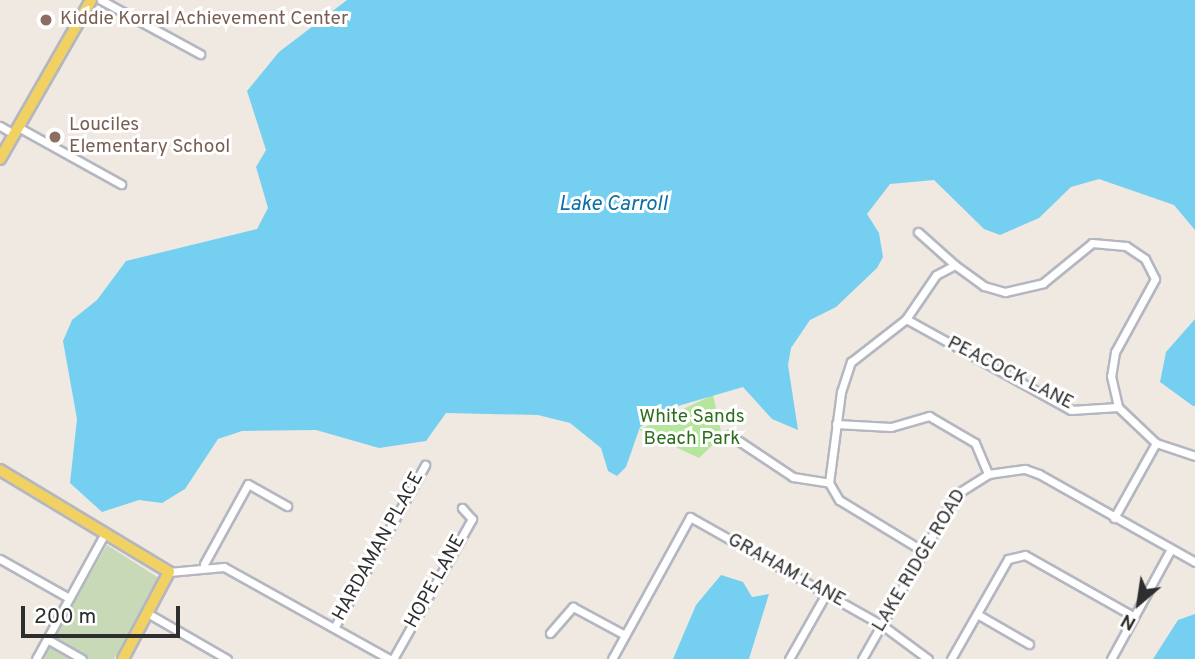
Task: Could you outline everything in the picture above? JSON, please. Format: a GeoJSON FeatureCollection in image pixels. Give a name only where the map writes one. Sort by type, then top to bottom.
{"type":"FeatureCollection","features":[{"type":"Feature","properties":{"kind":"main road"},"geometry":{"type":"LineString","coordinates":[[0,159],[91,0]]}},
{"type":"Feature","properties":{"kind":"main road"},"geometry":{"type":"LineString","coordinates":[[0,470],[169,572],[123,659]]}},
{"type":"Feature","properties":{"kind":"street"},"geometry":{"type":"LineString","coordinates":[[102,0],[200,54]]}},
{"type":"Feature","properties":{"kind":"street"},"geometry":{"type":"LineString","coordinates":[[0,126],[16,130],[121,184]]}},
{"type":"Feature","properties":{"kind":"street"},"geometry":{"type":"LineString","coordinates":[[918,232],[955,265],[984,286],[1005,292],[1043,283],[1092,243],[1126,246],[1145,259],[1155,279],[1115,352],[1111,376],[1118,407],[1156,443],[1195,456]]}},
{"type":"Feature","properties":{"kind":"street"},"geometry":{"type":"LineString","coordinates":[[923,551],[839,500],[829,483],[836,424],[851,362],[906,319],[936,275],[955,265]]}},
{"type":"Feature","properties":{"kind":"street","name":"PEACOCK LANE"},"geometry":{"type":"LineString","coordinates":[[906,319],[1071,410],[1118,407]]}},
{"type":"Feature","properties":{"kind":"street"},"geometry":{"type":"LineString","coordinates":[[836,424],[891,427],[929,416],[975,443],[988,474],[1026,469],[1195,562]]}},
{"type":"Feature","properties":{"kind":"street"},"geometry":{"type":"LineString","coordinates":[[730,435],[793,477],[829,483]]}},
{"type":"Feature","properties":{"kind":"street"},"geometry":{"type":"LineString","coordinates":[[1114,518],[1156,443]]}},
{"type":"Feature","properties":{"kind":"street","name":"HARDAMAN PLACE"},"geometry":{"type":"LineString","coordinates":[[334,628],[425,465]]}},
{"type":"Feature","properties":{"kind":"street","name":"LAKE RIDGE ROAD"},"geometry":{"type":"LineString","coordinates":[[862,659],[955,495],[988,474]]}},
{"type":"Feature","properties":{"kind":"street"},"geometry":{"type":"LineString","coordinates":[[204,564],[248,484],[287,506]]}},
{"type":"Feature","properties":{"kind":"street","name":"HOPE LANE"},"geometry":{"type":"LineString","coordinates":[[391,659],[472,519],[462,508]]}},
{"type":"Feature","properties":{"kind":"street","name":"GRAHAM LANE"},"geometry":{"type":"LineString","coordinates":[[625,635],[690,517],[882,625],[928,659]]}},
{"type":"Feature","properties":{"kind":"street"},"geometry":{"type":"LineString","coordinates":[[36,659],[104,535]]}},
{"type":"Feature","properties":{"kind":"street"},"geometry":{"type":"LineString","coordinates":[[1111,659],[1171,549]]}},
{"type":"Feature","properties":{"kind":"street"},"geometry":{"type":"LineString","coordinates":[[951,659],[1008,559],[1025,555],[1133,616]]}},
{"type":"Feature","properties":{"kind":"street"},"geometry":{"type":"LineString","coordinates":[[0,560],[69,598]]}},
{"type":"Feature","properties":{"kind":"street"},"geometry":{"type":"LineString","coordinates":[[169,572],[204,564],[224,566],[391,659]]}},
{"type":"Feature","properties":{"kind":"street"},"geometry":{"type":"LineString","coordinates":[[789,659],[826,594]]}},
{"type":"Feature","properties":{"kind":"street"},"geometry":{"type":"LineString","coordinates":[[550,633],[573,607],[625,635],[612,659]]}},
{"type":"Feature","properties":{"kind":"street"},"geometry":{"type":"LineString","coordinates":[[149,614],[227,659]]}},
{"type":"Feature","properties":{"kind":"street"},"geometry":{"type":"LineString","coordinates":[[976,614],[1029,644]]}},
{"type":"Feature","properties":{"kind":"street"},"geometry":{"type":"LineString","coordinates":[[47,639],[82,659]]}},
{"type":"Feature","properties":{"kind":"green space","name":"White Sands Beach Park"},"geometry":{"type":"Polygon","coordinates":[[[713,395],[722,436],[699,458],[639,430],[713,395]]]}},
{"type":"Feature","properties":{"kind":"green space"},"geometry":{"type":"Polygon","coordinates":[[[107,545],[159,578],[114,659],[42,659],[107,545]]]}},
{"type":"Feature","properties":{"kind":"water","name":"Lake Carroll"},"geometry":{"type":"Polygon","coordinates":[[[347,0],[1195,0],[1195,230],[1174,205],[1099,179],[1071,187],[1039,218],[1000,235],[984,229],[934,180],[890,184],[867,214],[879,233],[883,257],[877,268],[836,307],[810,320],[791,348],[788,365],[798,430],[772,419],[743,387],[671,408],[640,427],[626,467],[617,476],[608,471],[601,448],[570,423],[538,415],[446,413],[426,441],[379,448],[316,430],[242,431],[218,439],[185,489],[162,503],[139,500],[102,512],[70,483],[77,419],[63,341],[72,320],[97,300],[126,261],[257,229],[268,208],[256,167],[266,150],[247,91],[279,52],[347,0]]]}},
{"type":"Feature","properties":{"kind":"water"},"geometry":{"type":"Polygon","coordinates":[[[1195,319],[1193,406],[1160,382],[1166,352],[1195,319]]]}},
{"type":"Feature","properties":{"kind":"water"},"geometry":{"type":"Polygon","coordinates":[[[721,575],[743,582],[752,597],[769,594],[749,659],[673,659],[696,605],[721,575]]]}},
{"type":"Feature","properties":{"kind":"water"},"geometry":{"type":"Polygon","coordinates":[[[1195,614],[1195,659],[1153,659],[1178,620],[1195,614]]]}},
{"type":"Feature","properties":{"kind":"place","name":"Kiddie Korral Achievement Center"},"geometry":{"type":"Point","coordinates":[46,20]}},
{"type":"Feature","properties":{"kind":"place","name":"Louciles Elementary School"},"geometry":{"type":"Point","coordinates":[55,137]}}]}
